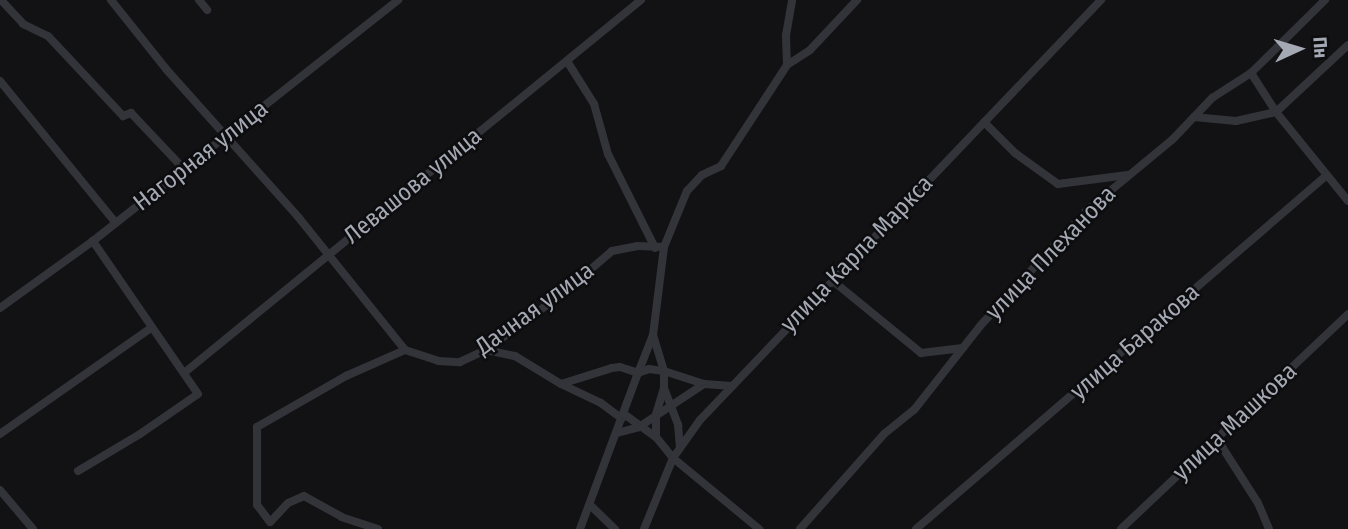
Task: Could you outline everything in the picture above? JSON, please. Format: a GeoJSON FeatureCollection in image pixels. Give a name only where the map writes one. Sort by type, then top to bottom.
{"type":"FeatureCollection","features":[{"type":"Feature","properties":{"kind":"street"},"geometry":{"type":"LineString","coordinates":[[1,0],[23,24],[48,36],[123,116],[131,113],[184,169]]}},
{"type":"Feature","properties":{"kind":"street"},"geometry":{"type":"LineString","coordinates":[[111,0],[166,69],[228,136],[405,350],[346,376],[257,427],[257,505],[268,526],[288,503],[304,496],[342,517],[379,529]]}},
{"type":"Feature","properties":{"kind":"street"},"geometry":{"type":"LineString","coordinates":[[199,0],[206,10]]}},
{"type":"Feature","properties":{"kind":"street","name":"Нагорная улица"},"geometry":{"type":"LineString","coordinates":[[0,307],[93,242],[398,0]]}},
{"type":"Feature","properties":{"kind":"street","name":"Левашова улица"},"geometry":{"type":"LineString","coordinates":[[184,373],[642,0]]}},
{"type":"Feature","properties":{"kind":"street"},"geometry":{"type":"LineString","coordinates":[[787,65],[786,35],[792,0]]}},
{"type":"Feature","properties":{"kind":"street"},"geometry":{"type":"LineString","coordinates":[[580,529],[653,335],[660,247],[687,191],[702,175],[721,166],[787,65],[810,50],[857,0]]}},
{"type":"Feature","properties":{"kind":"street","name":"улица Карла Маркса"},"geometry":{"type":"LineString","coordinates":[[644,529],[673,458],[700,420],[1101,0]]}},
{"type":"Feature","properties":{"kind":"street","name":"улица Плеханова"},"geometry":{"type":"LineString","coordinates":[[800,529],[884,433],[914,410],[962,348],[1086,211],[1173,139],[1212,98],[1251,74],[1325,0]]}},
{"type":"Feature","properties":{"kind":"street"},"geometry":{"type":"LineString","coordinates":[[1194,117],[1236,121],[1276,112],[1348,45]]}},
{"type":"Feature","properties":{"kind":"street"},"geometry":{"type":"LineString","coordinates":[[567,61],[594,104],[608,154],[660,247]]}},
{"type":"Feature","properties":{"kind":"street"},"geometry":{"type":"LineString","coordinates":[[1251,74],[1276,112],[1348,201]]}},
{"type":"Feature","properties":{"kind":"street"},"geometry":{"type":"LineString","coordinates":[[0,81],[115,222]]}},
{"type":"Feature","properties":{"kind":"street"},"geometry":{"type":"LineString","coordinates":[[984,122],[1015,153],[1058,184],[1130,174]]}},
{"type":"Feature","properties":{"kind":"street","name":"улица Баракова"},"geometry":{"type":"LineString","coordinates":[[916,529],[1327,175]]}},
{"type":"Feature","properties":{"kind":"street"},"geometry":{"type":"LineString","coordinates":[[78,471],[140,434],[198,394],[93,242]]}},
{"type":"Feature","properties":{"kind":"street","name":"Дачная улица"},"geometry":{"type":"LineString","coordinates":[[405,350],[438,361],[460,362],[486,350],[562,294],[612,251],[637,246],[660,247]]}},
{"type":"Feature","properties":{"kind":"street"},"geometry":{"type":"LineString","coordinates":[[833,281],[921,353],[962,348]]}},
{"type":"Feature","properties":{"kind":"street","name":"улица Машкова"},"geometry":{"type":"LineString","coordinates":[[1121,529],[1348,314]]}},
{"type":"Feature","properties":{"kind":"street"},"geometry":{"type":"LineString","coordinates":[[0,434],[151,328]]}},
{"type":"Feature","properties":{"kind":"street"},"geometry":{"type":"LineString","coordinates":[[653,335],[664,371],[664,388],[656,415],[656,438]]}},
{"type":"Feature","properties":{"kind":"street"},"geometry":{"type":"LineString","coordinates":[[486,350],[515,356],[580,396],[601,403],[623,416],[656,438],[673,458],[759,529]]}},
{"type":"Feature","properties":{"kind":"street"},"geometry":{"type":"LineString","coordinates":[[561,384],[621,367],[638,373],[649,369],[664,371],[704,384],[732,386]]}},
{"type":"Feature","properties":{"kind":"street"},"geometry":{"type":"LineString","coordinates":[[617,433],[639,427],[704,384]]}},
{"type":"Feature","properties":{"kind":"street"},"geometry":{"type":"LineString","coordinates":[[664,388],[672,404],[680,449]]}},
{"type":"Feature","properties":{"kind":"street"},"geometry":{"type":"LineString","coordinates":[[1217,439],[1258,503],[1269,529]]}},
{"type":"Feature","properties":{"kind":"street"},"geometry":{"type":"LineString","coordinates":[[0,490],[33,529]]}},
{"type":"Feature","properties":{"kind":"street"},"geometry":{"type":"LineString","coordinates":[[590,505],[615,529]]}}]}
